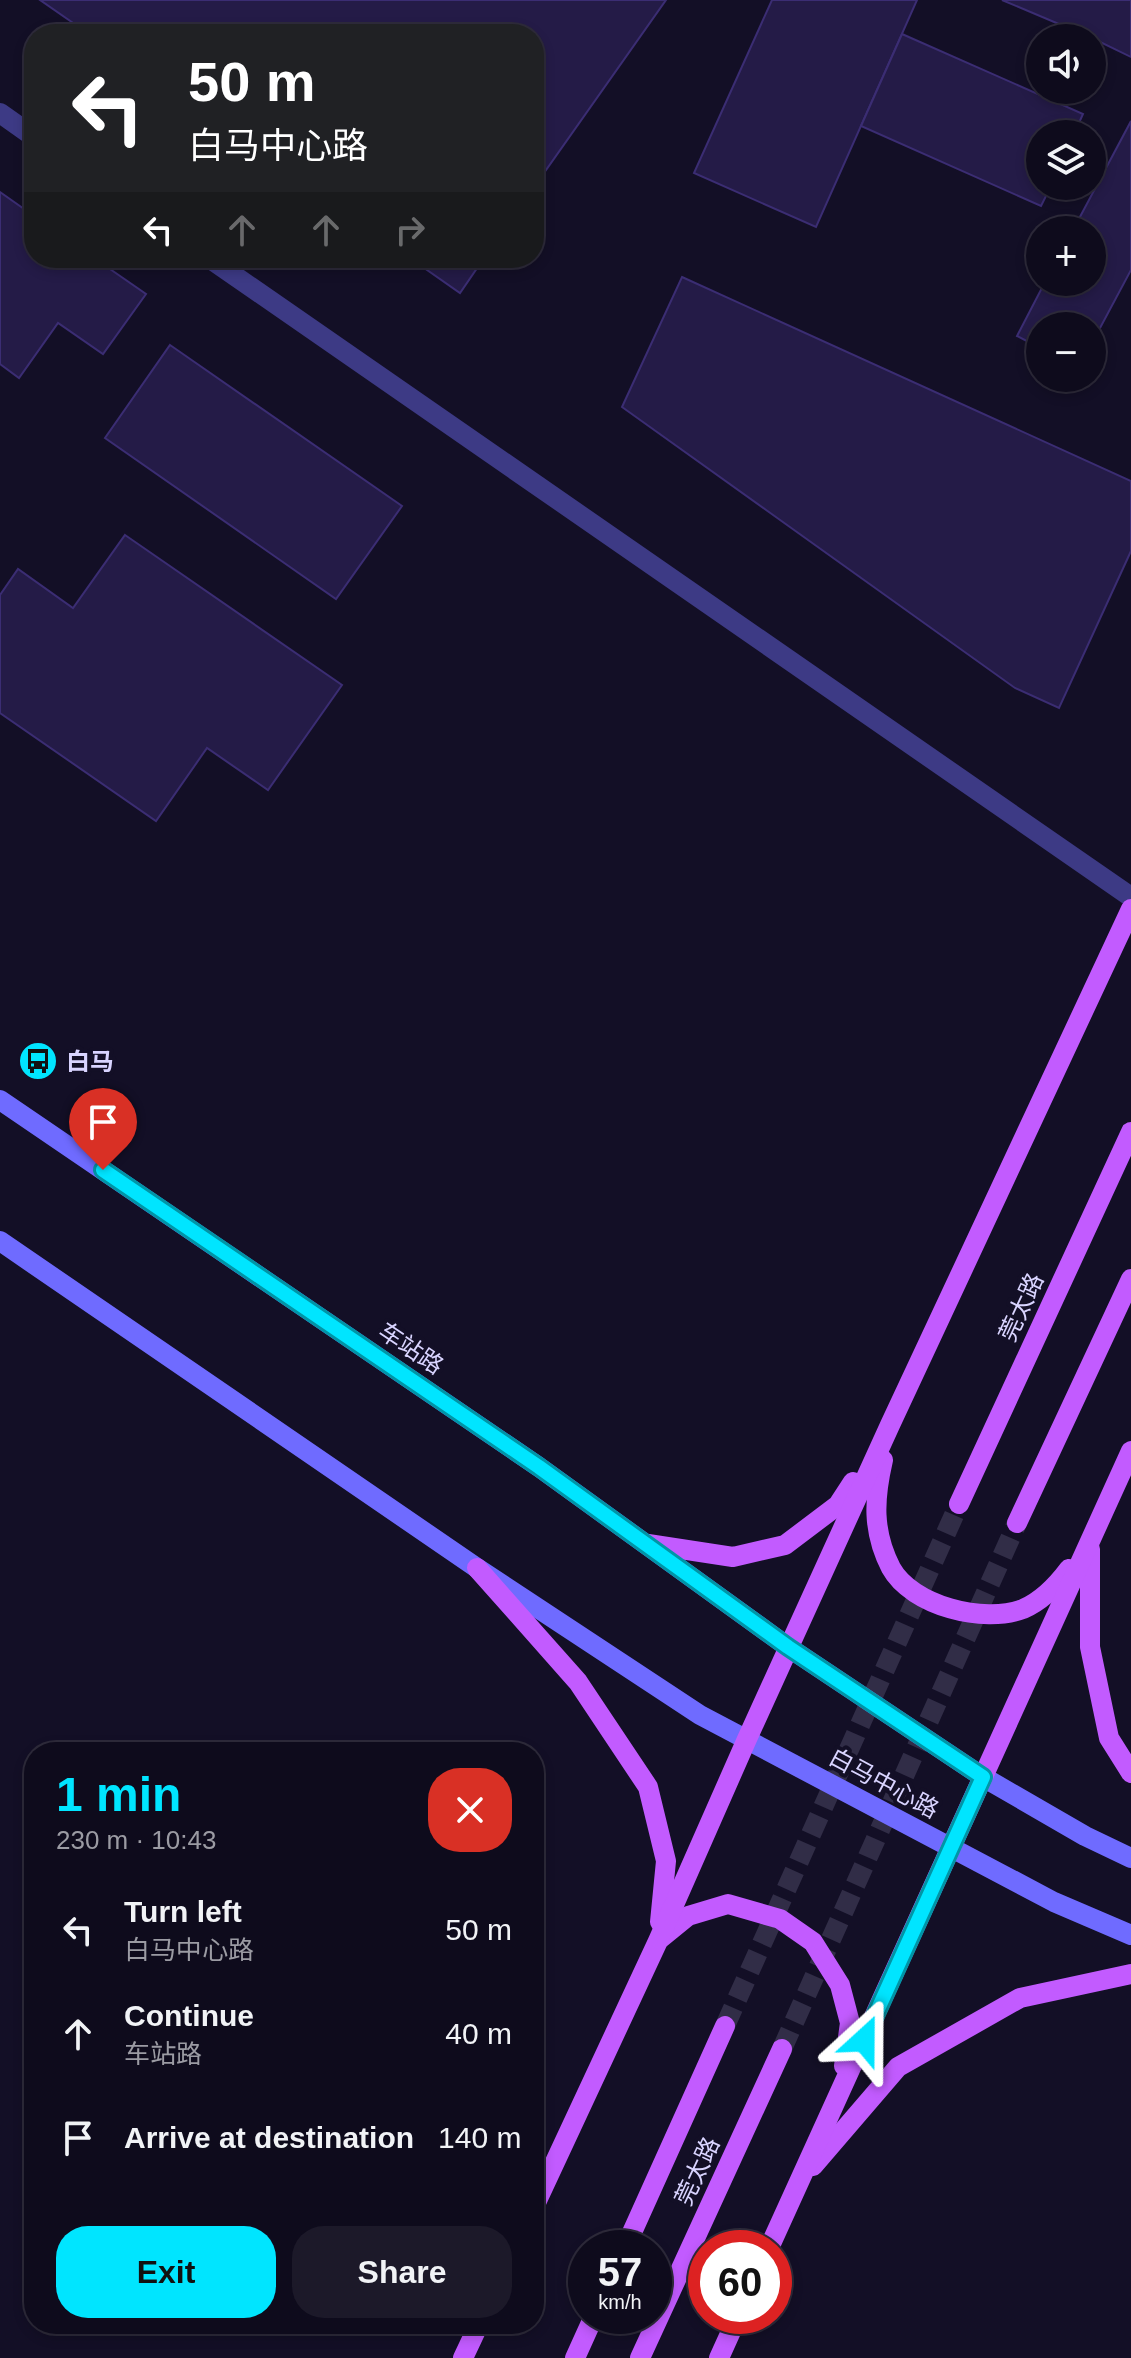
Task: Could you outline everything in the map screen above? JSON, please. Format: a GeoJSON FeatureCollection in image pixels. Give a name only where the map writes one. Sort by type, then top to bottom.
{"type":"FeatureCollection","features":[{"type":"Feature","properties":{"kind":"main road"},"geometry":{"type":"LineString","coordinates":[[544,2186],[658,1941],[890,1425],[1131,909]]}},
{"type":"Feature","properties":{"kind":"main road","name":"车站路"},"geometry":{"type":"LineString","coordinates":[[0,1100],[539,1467],[788,1647]]}},
{"type":"Feature","properties":{"kind":"main road","name":"莞太路"},"geometry":{"type":"LineString","coordinates":[[959,1504],[1131,1132]]}},
{"type":"Feature","properties":{"kind":"main road"},"geometry":{"type":"LineString","coordinates":[[0,1241],[477,1568],[578,1682],[648,1787],[666,1861],[658,1941]]}},
{"type":"Feature","properties":{"kind":"main road"},"geometry":{"type":"LineString","coordinates":[[1017,1523],[1131,1279]]}},
{"type":"Feature","properties":{"kind":"main road"},"geometry":{"type":"LineString","coordinates":[[890,1425],[876,1491],[876,1527],[892,1570],[914,1593],[945,1607],[985,1615],[1023,1609],[1056,1588],[1090,1541]]}},
{"type":"Feature","properties":{"kind":"main road"},"geometry":{"type":"LineString","coordinates":[[648,1544],[733,1557],[785,1545],[838,1505],[890,1425]]}},
{"type":"Feature","properties":{"kind":"main road"},"geometry":{"type":"LineString","coordinates":[[777,2230],[1131,1451]]}},
{"type":"Feature","properties":{"kind":"main road"},"geometry":{"type":"LineString","coordinates":[[1090,1541],[1090,1647],[1109,1738],[1131,1773]]}},
{"type":"Feature","properties":{"kind":"main road","name":"白马中心路"},"geometry":{"type":"LineString","coordinates":[[477,1568],[700,1715],[1054,1902],[1131,1935]]}},
{"type":"Feature","properties":{"kind":"main road"},"geometry":{"type":"LineString","coordinates":[[788,1647],[983,1777],[1085,1836],[1131,1858]]}},
{"type":"Feature","properties":{"kind":"main road"},"geometry":{"type":"LineString","coordinates":[[658,1941],[688,1916],[728,1904],[780,1919],[813,1942],[840,1985],[850,2023],[840,2091]]}},
{"type":"Feature","properties":{"kind":"main road"},"geometry":{"type":"LineString","coordinates":[[798,2185],[898,2067],[1020,1998],[1131,1974]]}},
{"type":"Feature","properties":{"kind":"main road","name":"莞太路"},"geometry":{"type":"LineString","coordinates":[[633,2230],[725,2026]]}},
{"type":"Feature","properties":{"kind":"main road","name":"莞太路"},"geometry":{"type":"LineString","coordinates":[[640,2358],[782,2049]]}},
{"type":"Feature","properties":{"kind":"main road"},"geometry":{"type":"LineString","coordinates":[[463,2358],[474,2334]]}},
{"type":"Feature","properties":{"kind":"main road"},"geometry":{"type":"LineString","coordinates":[[575,2358],[586,2334]]}},
{"type":"Feature","properties":{"kind":"main road"},"geometry":{"type":"LineString","coordinates":[[719,2358],[730,2334]]}},
{"type":"Feature","properties":{"kind":"lane"},"geometry":{"type":"LineString","coordinates":[[0,113],[24,130]]}},
{"type":"Feature","properties":{"kind":"lane"},"geometry":{"type":"LineString","coordinates":[[223,268],[1131,897]]}},
{"type":"Feature","properties":{"kind":"building"},"geometry":{"type":"Polygon","coordinates":[[[40,0],[666,0],[544,173],[544,24],[75,24],[40,0]]]}},
{"type":"Feature","properties":{"kind":"building"},"geometry":{"type":"Polygon","coordinates":[[[772,0],[917,0],[816,227],[694,173],[772,0]]]}},
{"type":"Feature","properties":{"kind":"building"},"geometry":{"type":"Polygon","coordinates":[[[1002,0],[1131,0],[1131,57],[1106,45],[1106,24],[1059,24],[1002,0]]]}},
{"type":"Feature","properties":{"kind":"building"},"geometry":{"type":"Polygon","coordinates":[[[902,34],[1026,89],[1026,104],[1060,104],[1083,114],[1080,120],[1026,120],[1026,199],[861,126],[902,34]]]}},
{"type":"Feature","properties":{"kind":"building"},"geometry":{"type":"Polygon","coordinates":[[[1131,121],[1131,270],[1106,317],[1106,312],[1029,312],[1038,296],[1106,296],[1106,216],[1080,216],[1089,200],[1106,200],[1106,168],[1131,121]]]}},
{"type":"Feature","properties":{"kind":"building"},"geometry":{"type":"Polygon","coordinates":[[[0,192],[24,209],[24,268],[108,268],[146,294],[103,354],[58,323],[19,378],[0,364],[0,192]]]}},
{"type":"Feature","properties":{"kind":"building"},"geometry":{"type":"Polygon","coordinates":[[[1028,200],[1044,200],[1041,206],[1028,200]]]}},
{"type":"Feature","properties":{"kind":"building"},"geometry":{"type":"Polygon","coordinates":[[[424,268],[477,268],[460,293],[424,268]]]}},
{"type":"Feature","properties":{"kind":"building"},"geometry":{"type":"Polygon","coordinates":[[[682,277],[1131,481],[1131,551],[1059,708],[1015,688],[622,407],[682,277]]]}},
{"type":"Feature","properties":{"kind":"building"},"geometry":{"type":"Polygon","coordinates":[[[1026,319],[1026,341],[1017,336],[1026,319]]]}},
{"type":"Feature","properties":{"kind":"building"},"geometry":{"type":"Polygon","coordinates":[[[170,345],[402,506],[336,599],[105,438],[170,345]]]}},
{"type":"Feature","properties":{"kind":"building"},"geometry":{"type":"Polygon","coordinates":[[[125,535],[342,685],[268,790],[207,748],[156,821],[0,713],[0,595],[18,569],[73,608],[125,535]]]}},
{"type":"Feature","properties":{"kind":"tunnel"},"geometry":{"type":"LineString","coordinates":[[725,2026],[959,1504]]}},
{"type":"Feature","properties":{"kind":"tunnel"},"geometry":{"type":"LineString","coordinates":[[782,2049],[1017,1523]]}},
{"type":"Feature","properties":{"kind":"place","name":"白马"},"geometry":{"type":"Point","coordinates":[38,1061]}},
{"type":"Feature","properties":{"kind":"route"},"geometry":{"type":"LineString","coordinates":[[103,1170],[634,1533],[788,1647],[983,1777],[864,2040]]}}]}
